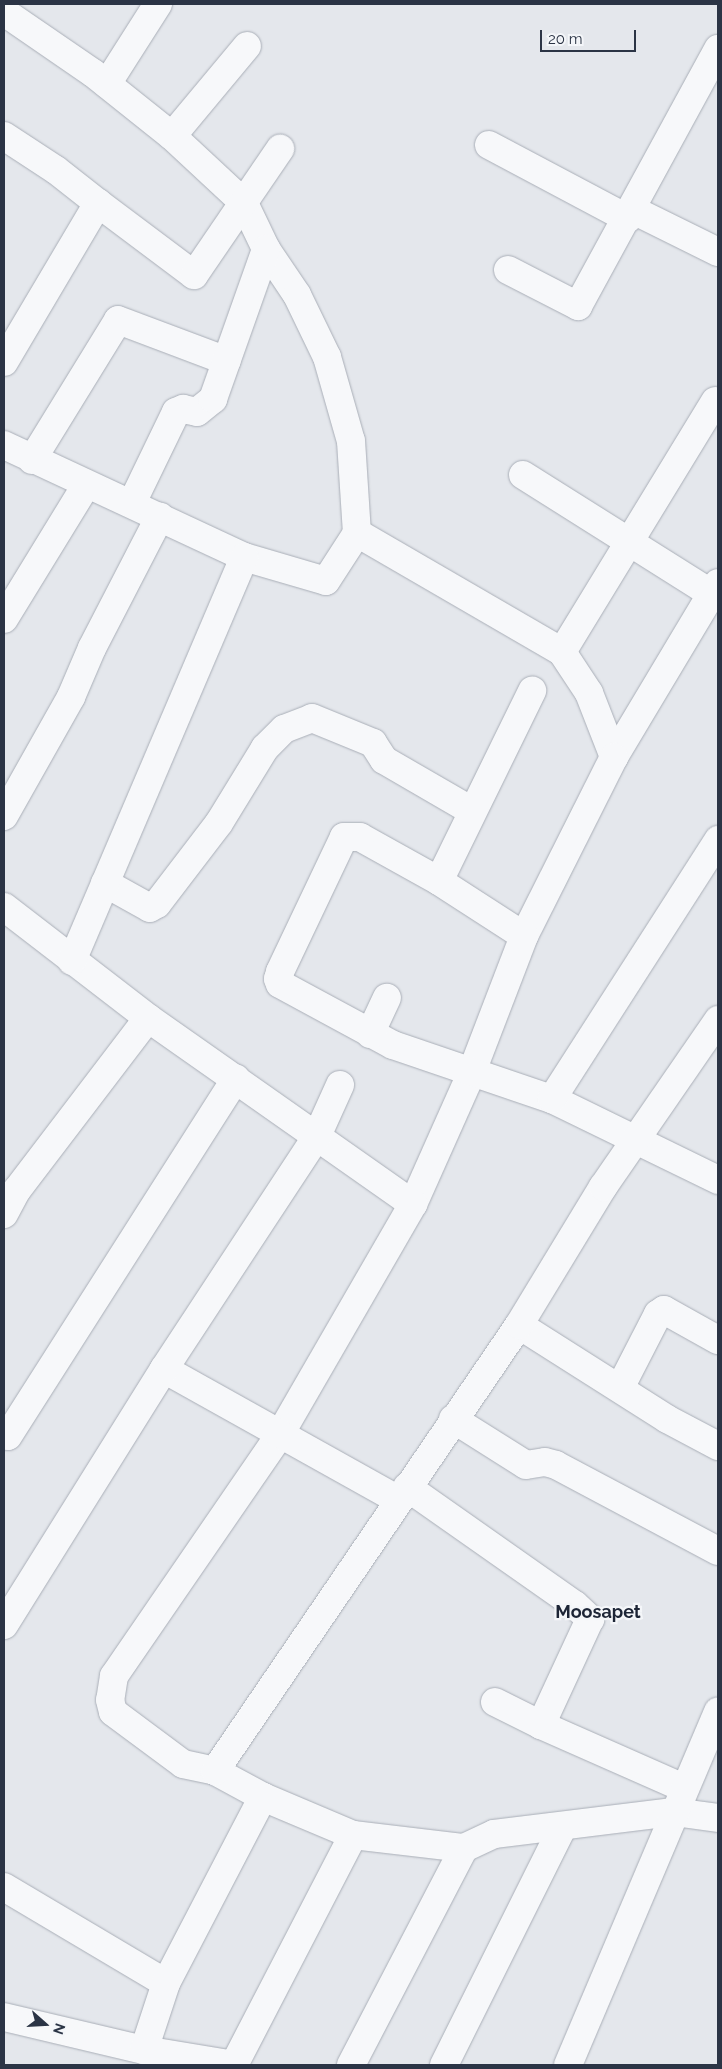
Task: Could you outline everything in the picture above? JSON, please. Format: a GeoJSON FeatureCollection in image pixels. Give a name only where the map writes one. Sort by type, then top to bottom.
{"type":"FeatureCollection","features":[{"type":"Feature","properties":{"kind":"street"},"geometry":{"type":"LineString","coordinates":[[107,84],[158,4]]}},
{"type":"Feature","properties":{"kind":"street"},"geometry":{"type":"LineString","coordinates":[[4,445],[32,460],[86,485],[132,503],[244,557],[326,581],[356,533],[351,442],[343,405],[327,357],[297,295],[266,249],[244,204],[172,136],[107,84],[8,13]]}},
{"type":"Feature","properties":{"kind":"street"},"geometry":{"type":"LineString","coordinates":[[172,136],[247,46]]}},
{"type":"Feature","properties":{"kind":"street"},"geometry":{"type":"LineString","coordinates":[[508,270],[578,306],[630,214],[690,97],[718,49]]}},
{"type":"Feature","properties":{"kind":"street"},"geometry":{"type":"LineString","coordinates":[[4,136],[56,170],[194,275],[280,150]]}},
{"type":"Feature","properties":{"kind":"street"},"geometry":{"type":"LineString","coordinates":[[488,145],[630,214],[718,252]]}},
{"type":"Feature","properties":{"kind":"street"},"geometry":{"type":"LineString","coordinates":[[4,362],[98,203]]}},
{"type":"Feature","properties":{"kind":"street"},"geometry":{"type":"LineString","coordinates":[[132,503],[176,412],[197,412],[208,406],[218,390],[266,249]]}},
{"type":"Feature","properties":{"kind":"street"},"geometry":{"type":"LineString","coordinates":[[32,460],[118,320],[227,362]]}},
{"type":"Feature","properties":{"kind":"street"},"geometry":{"type":"LineString","coordinates":[[562,652],[628,540],[715,401]]}},
{"type":"Feature","properties":{"kind":"street"},"geometry":{"type":"LineString","coordinates":[[523,475],[716,592],[614,757],[524,936],[472,1074],[413,1204],[281,1433],[114,1676],[110,1700],[113,1712],[183,1764],[215,1771],[263,1797],[354,1835],[464,1848],[494,1834],[563,1826],[679,1800]]}},
{"type":"Feature","properties":{"kind":"street"},"geometry":{"type":"LineString","coordinates":[[4,619],[86,485]]}},
{"type":"Feature","properties":{"kind":"street"},"geometry":{"type":"LineString","coordinates":[[4,816],[71,697],[92,648],[160,516]]}},
{"type":"Feature","properties":{"kind":"street"},"geometry":{"type":"LineString","coordinates":[[356,533],[562,652],[589,693],[614,757]]}},
{"type":"Feature","properties":{"kind":"street"},"geometry":{"type":"LineString","coordinates":[[72,961],[244,557]]}},
{"type":"Feature","properties":{"kind":"street"},"geometry":{"type":"LineString","coordinates":[[439,881],[532,691]]}},
{"type":"Feature","properties":{"kind":"street"},"geometry":{"type":"LineString","coordinates":[[105,883],[150,908],[157,904],[219,824],[264,748],[284,729],[312,718],[373,743],[384,760],[472,811]]}},
{"type":"Feature","properties":{"kind":"street"},"geometry":{"type":"LineString","coordinates":[[524,936],[439,881],[369,842],[351,835],[344,837],[280,972],[280,984],[370,1034],[472,1074],[552,1099],[636,1142],[718,1180]]}},
{"type":"Feature","properties":{"kind":"street"},"geometry":{"type":"LineString","coordinates":[[552,1099],[718,840]]}},
{"type":"Feature","properties":{"kind":"street"},"geometry":{"type":"LineString","coordinates":[[4,907],[148,1018],[413,1204]]}},
{"type":"Feature","properties":{"kind":"street"},"geometry":{"type":"LineString","coordinates":[[370,1034],[387,998]]}},
{"type":"Feature","properties":{"kind":"street"},"geometry":{"type":"LineString","coordinates":[[4,1214],[17,1190],[148,1018]]}},
{"type":"Feature","properties":{"kind":"street"},"geometry":{"type":"LineString","coordinates":[[215,1771],[402,1494],[520,1325],[603,1188],[718,1020]]}},
{"type":"Feature","properties":{"kind":"street"},"geometry":{"type":"LineString","coordinates":[[5,1438],[236,1078]]}},
{"type":"Feature","properties":{"kind":"street"},"geometry":{"type":"LineString","coordinates":[[4,1625],[164,1369],[317,1136],[340,1085]]}},
{"type":"Feature","properties":{"kind":"street"},"geometry":{"type":"LineString","coordinates":[[620,1388],[658,1314],[664,1310],[718,1340]]}},
{"type":"Feature","properties":{"kind":"street"},"geometry":{"type":"LineString","coordinates":[[520,1325],[667,1419],[718,1446]]}},
{"type":"Feature","properties":{"kind":"street"},"geometry":{"type":"LineString","coordinates":[[164,1369],[281,1433],[402,1494],[575,1605],[590,1619],[542,1725]]}},
{"type":"Feature","properties":{"kind":"street"},"geometry":{"type":"LineString","coordinates":[[454,1419],[526,1465],[545,1462],[556,1465],[718,1551]]}},
{"type":"Feature","properties":{"kind":"street"},"geometry":{"type":"LineString","coordinates":[[495,1702],[542,1725],[679,1800],[718,1818]]}},
{"type":"Feature","properties":{"kind":"street"},"geometry":{"type":"LineString","coordinates":[[568,2065],[718,1711]]}},
{"type":"Feature","properties":{"kind":"street"},"geometry":{"type":"LineString","coordinates":[[144,2050],[166,1983],[263,1797]]}},
{"type":"Feature","properties":{"kind":"street"},"geometry":{"type":"LineString","coordinates":[[444,2065],[563,1826]]}},
{"type":"Feature","properties":{"kind":"street"},"geometry":{"type":"LineString","coordinates":[[4,2017],[144,2050],[234,2065],[354,1835]]}},
{"type":"Feature","properties":{"kind":"street"},"geometry":{"type":"LineString","coordinates":[[351,2065],[464,1848]]}},
{"type":"Feature","properties":{"kind":"street"},"geometry":{"type":"LineString","coordinates":[[4,1887],[166,1983]]}},
{"type":"Feature","properties":{"kind":"district","name":"Moosapet"},"geometry":{"type":"Point","coordinates":[598,1612]}}]}
